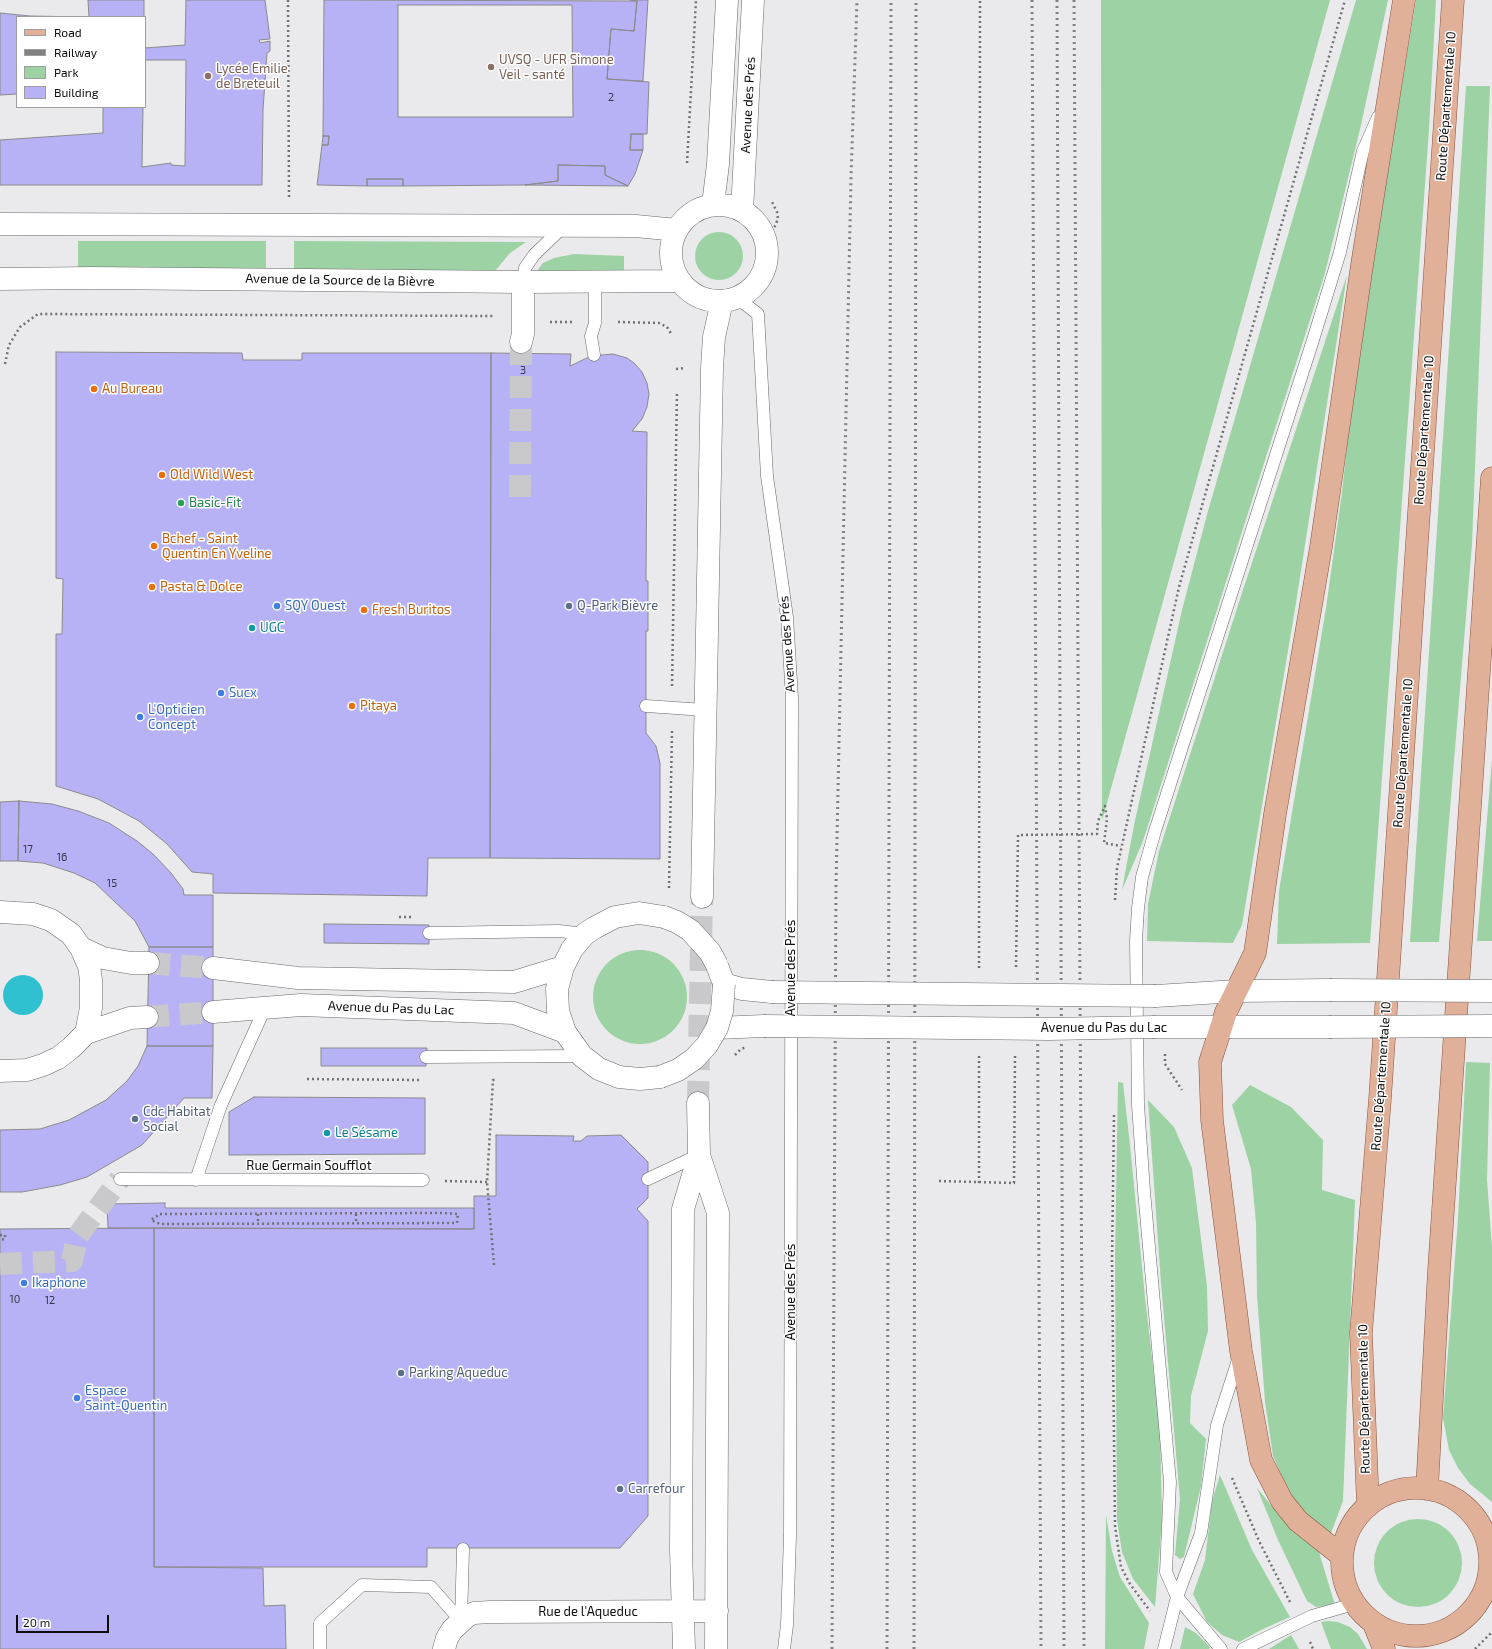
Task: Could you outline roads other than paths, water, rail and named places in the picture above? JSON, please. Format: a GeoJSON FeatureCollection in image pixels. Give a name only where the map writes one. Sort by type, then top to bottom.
{"type":"FeatureCollection","features":[{"type":"Feature","properties":{"kind":"main road","name":"Avenue des Prés"},"geometry":{"type":"LineString","coordinates":[[713,205],[718,164],[727,0]]}},
{"type":"Feature","properties":{"kind":"main road","name":"Avenue des Prés"},"geometry":{"type":"LineString","coordinates":[[742,211],[753,0]]}},
{"type":"Feature","properties":{"kind":"main road"},"geometry":{"type":"LineString","coordinates":[[1342,1556],[1298,1521],[1282,1501],[1271,1483],[1261,1460],[1255,1434],[1241,1351],[1212,1120],[1210,1062],[1220,1028],[1255,953],[1275,814],[1321,547],[1360,273],[1404,0]]}},
{"type":"Feature","properties":{"kind":"main road","name":"Route Départementale 10"},"geometry":{"type":"LineString","coordinates":[[1368,1506],[1361,1333],[1381,1091],[1453,0]]}},
{"type":"Feature","properties":{"kind":"main road","name":"Avenue des Prés"},"geometry":{"type":"LineString","coordinates":[[713,205],[728,205],[742,211],[754,220],[763,233],[770,233],[766,264],[761,278],[750,290],[730,299],[710,300],[698,296],[688,290],[680,281],[674,269],[671,256],[672,243],[677,230],[686,218],[699,209],[713,205]]}},
{"type":"Feature","properties":{"kind":"main road"},"geometry":{"type":"LineString","coordinates":[[0,224],[636,226],[677,230]]}},
{"type":"Feature","properties":{"kind":"main road","name":"Avenue de la Source de la Bièvre"},"geometry":{"type":"LineString","coordinates":[[0,280],[92,278],[523,282],[680,281]]}},
{"type":"Feature","properties":{"kind":"main road"},"geometry":{"type":"LineString","coordinates":[[521,342],[523,282]]}},
{"type":"Feature","properties":{"kind":"main road"},"geometry":{"type":"LineString","coordinates":[[702,897],[712,368],[714,337],[730,299]]}},
{"type":"Feature","properties":{"kind":"main road"},"geometry":{"type":"LineString","coordinates":[[1427,1489],[1438,1270],[1492,478]]}},
{"type":"Feature","properties":{"kind":"main road"},"geometry":{"type":"LineString","coordinates":[[0,912],[33,914],[51,920],[71,934],[81,948],[89,966],[91,980],[91,1008],[86,1033]]}},
{"type":"Feature","properties":{"kind":"main road"},"geometry":{"type":"LineString","coordinates":[[639,913],[677,922],[701,940],[710,952],[724,984],[722,1011],[717,1028],[707,1045],[694,1059],[678,1070],[660,1077],[649,1078],[619,1077],[599,1069],[582,1056],[565,1032],[558,1011],[557,989],[563,967],[572,949],[585,934],[615,917],[639,913]]}},
{"type":"Feature","properties":{"kind":"main road"},"geometry":{"type":"LineString","coordinates":[[81,948],[103,958],[131,963],[148,963]]}},
{"type":"Feature","properties":{"kind":"main road","name":"Avenue du Pas du Lac"},"geometry":{"type":"LineString","coordinates":[[212,968],[298,978],[514,982],[563,967]]}},
{"type":"Feature","properties":{"kind":"main road"},"geometry":{"type":"LineString","coordinates":[[724,984],[742,989],[772,992],[1156,996],[1237,991],[1492,991]]}},
{"type":"Feature","properties":{"kind":"main road","name":"Avenue du Pas du Lac"},"geometry":{"type":"LineString","coordinates":[[213,1012],[301,1005],[514,1013],[565,1032]]}},
{"type":"Feature","properties":{"kind":"main road"},"geometry":{"type":"LineString","coordinates":[[0,1071],[27,1070],[43,1065],[58,1058],[86,1033],[130,1018],[147,1017]]}},
{"type":"Feature","properties":{"kind":"main road","name":"Avenue du Pas du Lac"},"geometry":{"type":"LineString","coordinates":[[717,1028],[783,1025],[1049,1028],[1492,1026]]}},
{"type":"Feature","properties":{"kind":"main road"},"geometry":{"type":"LineString","coordinates":[[698,1103],[699,1155],[718,1213],[716,1649]]}},
{"type":"Feature","properties":{"kind":"main road"},"geometry":{"type":"LineString","coordinates":[[684,1649],[681,1550],[683,1209],[699,1155]]}},
{"type":"Feature","properties":{"kind":"main road"},"geometry":{"type":"LineString","coordinates":[[1406,1488],[1427,1489],[1445,1494],[1462,1503],[1484,1518],[1485,1534],[1490,1553],[1490,1573],[1488,1589],[1471,1613],[1451,1628],[1432,1635],[1412,1637],[1391,1633],[1374,1624],[1354,1604],[1344,1581],[1342,1556],[1346,1537],[1355,1520],[1368,1506],[1385,1494],[1406,1488]]}},
{"type":"Feature","properties":{"kind":"main road","name":"Rue de l'Aqueduc"},"geometry":{"type":"LineString","coordinates":[[461,1621],[474,1613],[490,1612],[717,1611]]}},
{"type":"Feature","properties":{"kind":"main road"},"geometry":{"type":"LineString","coordinates":[[444,1649],[450,1634],[461,1621]]}},
{"type":"Feature","properties":{"kind":"main road"},"geometry":{"type":"LineString","coordinates":[[1374,1624],[1384,1649]]}},
{"type":"Feature","properties":{"kind":"main road"},"geometry":{"type":"LineString","coordinates":[[1443,1649],[1451,1628]]}},
{"type":"Feature","properties":{"kind":"lane"},"geometry":{"type":"LineString","coordinates":[[1221,1649],[1177,1597],[1166,1572],[1170,1482],[1144,1191],[1138,1104],[1136,942],[1138,908],[1142,877],[1170,781],[1340,252],[1363,151],[1389,92]]}},
{"type":"Feature","properties":{"kind":"lane"},"geometry":{"type":"LineString","coordinates":[[523,282],[525,268],[534,255],[564,226]]}},
{"type":"Feature","properties":{"kind":"lane"},"geometry":{"type":"LineString","coordinates":[[594,355],[591,336],[595,323],[595,282]]}},
{"type":"Feature","properties":{"kind":"lane","name":"Avenue des Prés"},"geometry":{"type":"LineString","coordinates":[[730,299],[758,314],[767,476],[787,617],[792,698],[790,1528],[787,1625],[784,1649]]}},
{"type":"Feature","properties":{"kind":"lane"},"geometry":{"type":"LineString","coordinates":[[646,706],[705,710]]}},
{"type":"Feature","properties":{"kind":"lane"},"geometry":{"type":"LineString","coordinates":[[429,933],[560,931],[585,934]]}},
{"type":"Feature","properties":{"kind":"lane"},"geometry":{"type":"LineString","coordinates":[[196,1180],[221,1105],[265,1008]]}},
{"type":"Feature","properties":{"kind":"lane"},"geometry":{"type":"LineString","coordinates":[[426,1057],[582,1056]]}},
{"type":"Feature","properties":{"kind":"lane"},"geometry":{"type":"LineString","coordinates":[[648,1179],[699,1155]]}},
{"type":"Feature","properties":{"kind":"lane","name":"Rue Germain Soufflot"},"geometry":{"type":"LineString","coordinates":[[120,1179],[423,1180]]}},
{"type":"Feature","properties":{"kind":"lane"},"geometry":{"type":"LineString","coordinates":[[1164,1649],[1177,1597],[1201,1533],[1217,1425],[1241,1351]]}},
{"type":"Feature","properties":{"kind":"lane"},"geometry":{"type":"LineString","coordinates":[[461,1621],[463,1549]]}},
{"type":"Feature","properties":{"kind":"lane"},"geometry":{"type":"LineString","coordinates":[[320,1649],[320,1623],[362,1585],[432,1587],[461,1621]]}},
{"type":"Feature","properties":{"kind":"lane"},"geometry":{"type":"LineString","coordinates":[[1243,1649],[1300,1622],[1354,1604]]}},
{"type":"Feature","properties":{"kind":"water"},"geometry":{"type":"Polygon","coordinates":[[[23,975],[31,977],[37,981],[41,987],[43,995],[41,1003],[37,1009],[31,1013],[23,1015],[15,1013],[9,1009],[5,1003],[3,995],[5,987],[9,981],[15,977],[23,975]]]}},
{"type":"Feature","properties":{"kind":"tunnel"},"geometry":{"type":"LineString","coordinates":[[520,497],[521,342]]}},
{"type":"Feature","properties":{"kind":"tunnel"},"geometry":{"type":"LineString","coordinates":[[698,1103],[702,897]]}},
{"type":"Feature","properties":{"kind":"tunnel"},"geometry":{"type":"LineString","coordinates":[[148,963],[213,968]]}},
{"type":"Feature","properties":{"kind":"tunnel"},"geometry":{"type":"LineString","coordinates":[[147,1017],[213,1012]]}},
{"type":"Feature","properties":{"kind":"tunnel"},"geometry":{"type":"LineString","coordinates":[[0,1264],[72,1261],[77,1237],[120,1179]]}},
{"type":"Feature","properties":{"kind":"railway"},"geometry":{"type":"LineString","coordinates":[[832,1649],[836,885],[851,177],[857,0]]}},
{"type":"Feature","properties":{"kind":"railway"},"geometry":{"type":"LineString","coordinates":[[887,1649],[891,0]]}},
{"type":"Feature","properties":{"kind":"railway"},"geometry":{"type":"LineString","coordinates":[[914,1649],[916,0]]}},
{"type":"Feature","properties":{"kind":"railway"},"geometry":{"type":"LineString","coordinates":[[1032,0],[1041,1649]]}},
{"type":"Feature","properties":{"kind":"railway"},"geometry":{"type":"LineString","coordinates":[[1057,0],[1064,1649]]}},
{"type":"Feature","properties":{"kind":"railway"},"geometry":{"type":"LineString","coordinates":[[1074,0],[1084,1649]]}},
{"type":"Feature","properties":{"kind":"place","name":"UVSQ - UFR Simone Veil - santé"},"geometry":{"type":"Point","coordinates":[491,67]}},
{"type":"Feature","properties":{"kind":"place","name":"Lycée Emilie de Breteuil"},"geometry":{"type":"Point","coordinates":[208,76]}},
{"type":"Feature","properties":{"kind":"place","name":"Au Bureau"},"geometry":{"type":"Point","coordinates":[94,389]}},
{"type":"Feature","properties":{"kind":"place","name":"Old Wild West"},"geometry":{"type":"Point","coordinates":[162,475]}},
{"type":"Feature","properties":{"kind":"place","name":"Basic-Fit"},"geometry":{"type":"Point","coordinates":[181,503]}},
{"type":"Feature","properties":{"kind":"place","name":"Bchef - Saint Quentin En Yveline"},"geometry":{"type":"Point","coordinates":[154,546]}},
{"type":"Feature","properties":{"kind":"place","name":"Pasta & Dolce"},"geometry":{"type":"Point","coordinates":[152,587]}},
{"type":"Feature","properties":{"kind":"place","name":"SQY Ouest"},"geometry":{"type":"Point","coordinates":[277,606]}},
{"type":"Feature","properties":{"kind":"place","name":"Q-Park Bièvre"},"geometry":{"type":"Point","coordinates":[569,606]}},
{"type":"Feature","properties":{"kind":"place","name":"Fresh Buritos"},"geometry":{"type":"Point","coordinates":[364,610]}},
{"type":"Feature","properties":{"kind":"place","name":"UGC"},"geometry":{"type":"Point","coordinates":[252,628]}},
{"type":"Feature","properties":{"kind":"place","name":"Sucx"},"geometry":{"type":"Point","coordinates":[221,693]}},
{"type":"Feature","properties":{"kind":"place","name":"Pitaya"},"geometry":{"type":"Point","coordinates":[352,706]}},
{"type":"Feature","properties":{"kind":"place","name":"L'Opticien Concept"},"geometry":{"type":"Point","coordinates":[140,717]}},
{"type":"Feature","properties":{"kind":"place","name":"Cdc Habitat Social"},"geometry":{"type":"Point","coordinates":[135,1119]}},
{"type":"Feature","properties":{"kind":"place","name":"Le Sésame"},"geometry":{"type":"Point","coordinates":[327,1133]}},
{"type":"Feature","properties":{"kind":"place","name":"Ikaphone"},"geometry":{"type":"Point","coordinates":[24,1283]}},
{"type":"Feature","properties":{"kind":"place","name":"Parking Aqueduc"},"geometry":{"type":"Point","coordinates":[401,1373]}},
{"type":"Feature","properties":{"kind":"place","name":"Espace Saint-Quentin"},"geometry":{"type":"Point","coordinates":[77,1398]}},
{"type":"Feature","properties":{"kind":"place","name":"Carrefour"},"geometry":{"type":"Point","coordinates":[620,1489]}}]}
